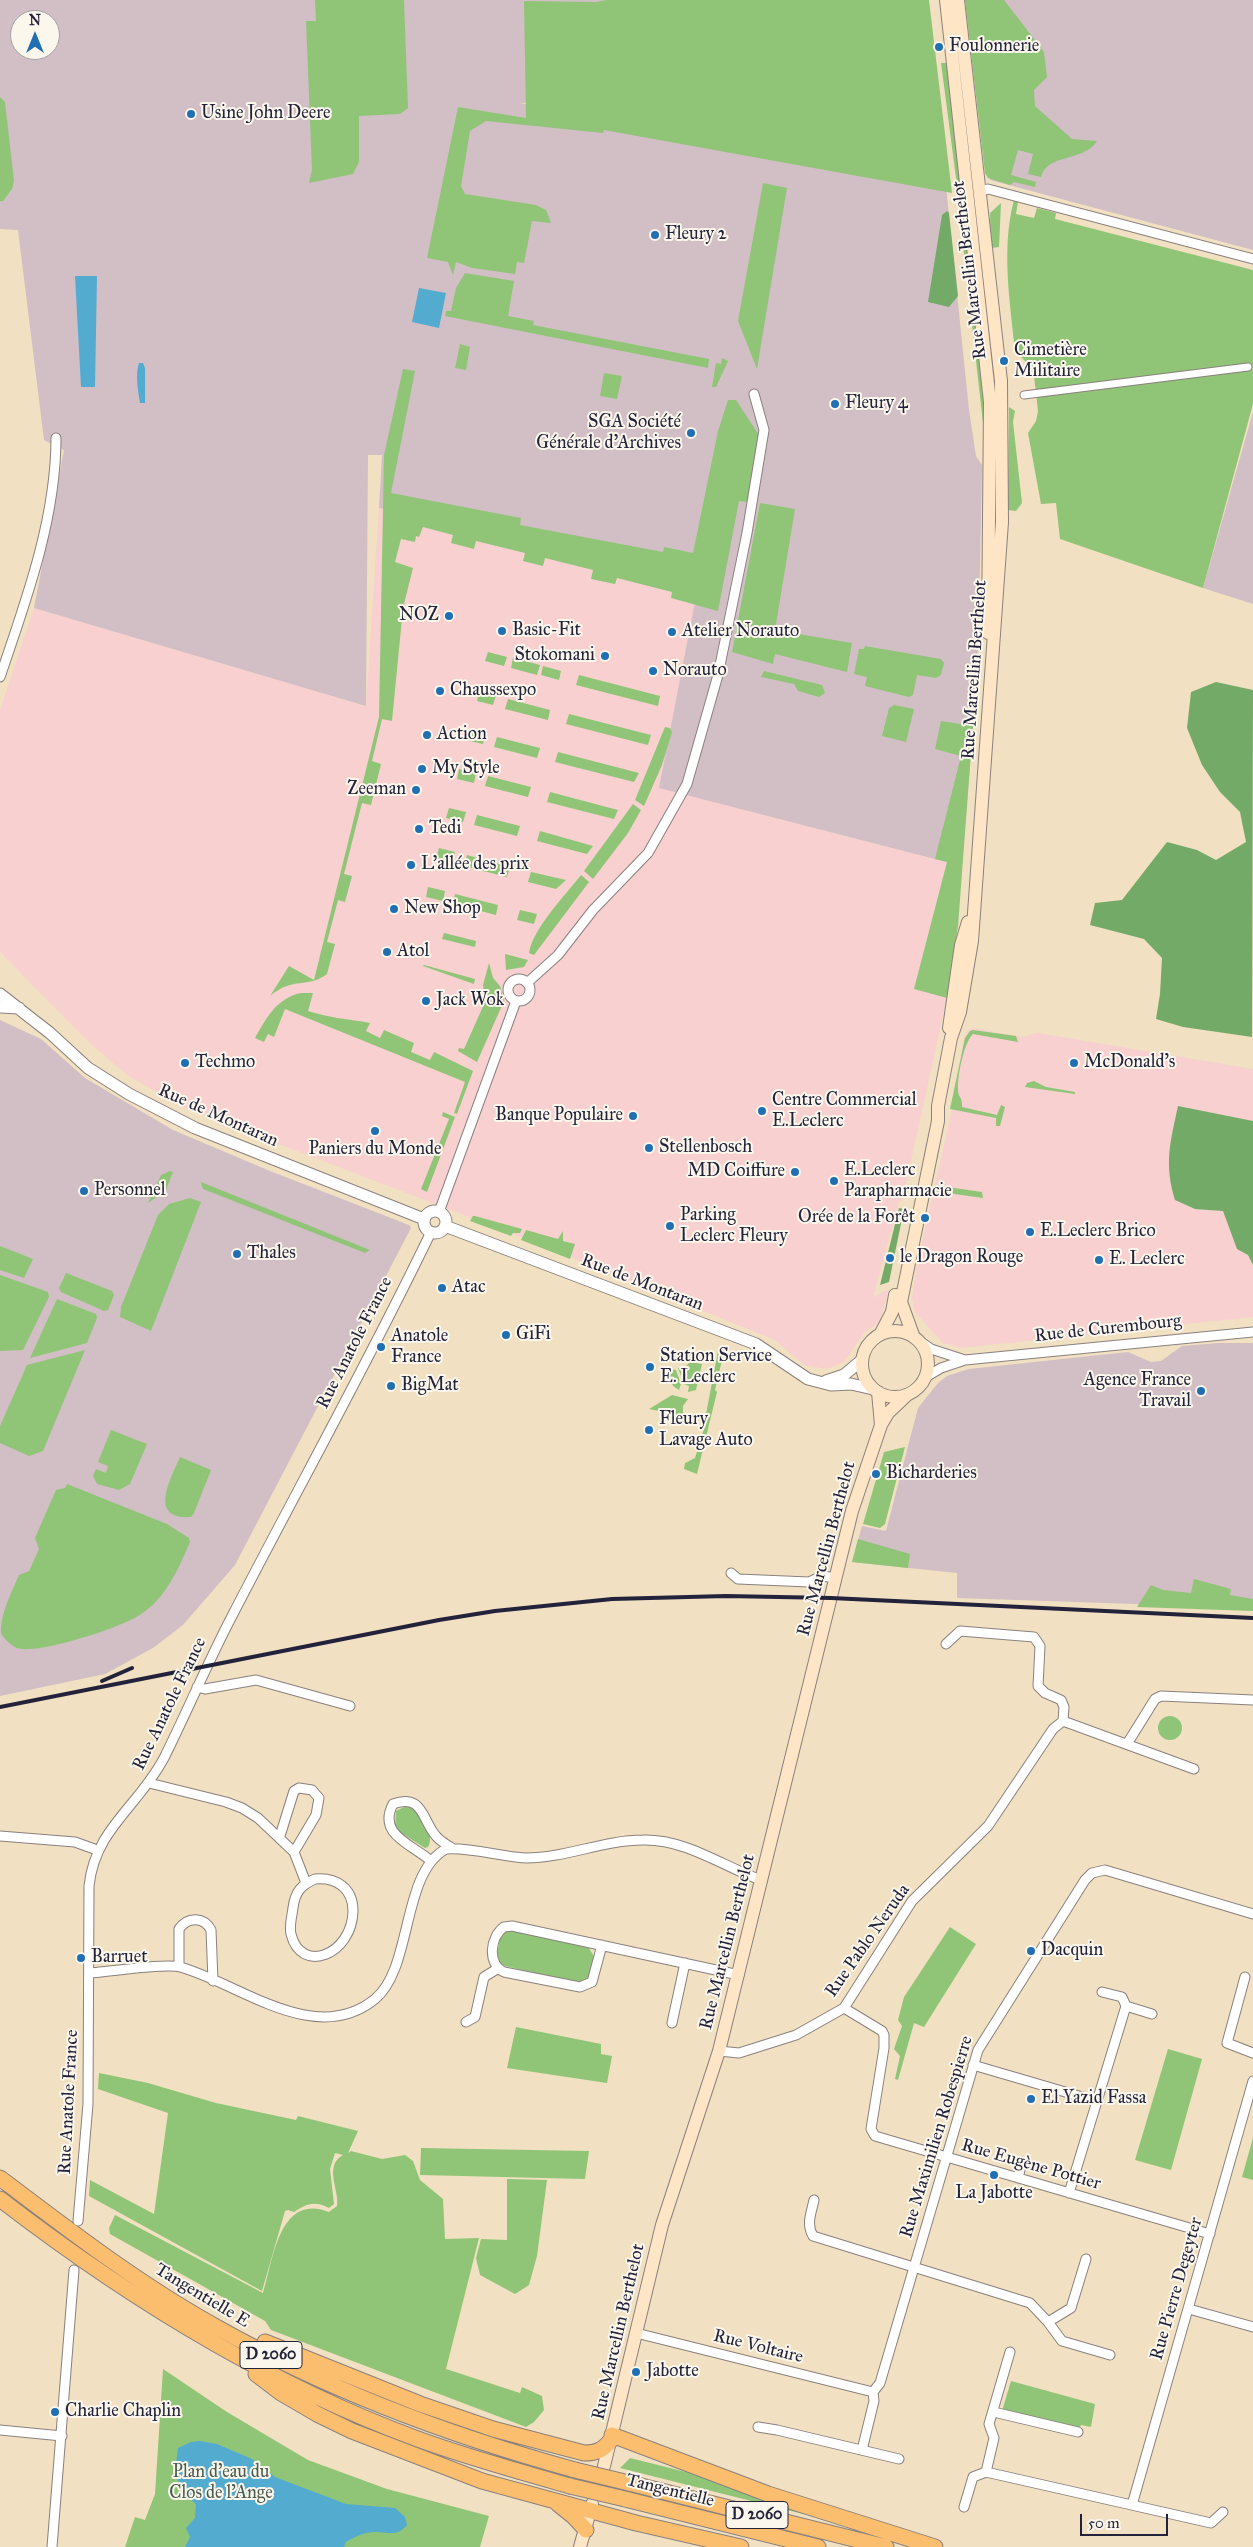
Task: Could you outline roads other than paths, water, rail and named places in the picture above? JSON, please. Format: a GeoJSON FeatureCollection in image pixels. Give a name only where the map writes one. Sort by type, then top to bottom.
{"type":"FeatureCollection","features":[{"type":"Feature","properties":{"kind":"main road","name":"Rue Marcellin Berthelot"},"geometry":{"type":"LineString","coordinates":[[881,1425],[875,1391],[866,1381],[862,1360],[868,1344],[881,1333],[892,1312],[932,1122],[961,945],[968,922],[988,658],[990,402],[946,0]]}},
{"type":"Feature","properties":{"kind":"main road","name":"Rue Marcellin Berthelot"},"geometry":{"type":"LineString","coordinates":[[604,2466],[662,2226],[719,2051],[739,1975],[852,1512],[881,1425],[888,1413],[907,1395],[918,1388],[926,1377],[929,1360],[901,1302],[938,1121],[938,1106],[951,1038],[960,1012],[972,941],[1000,581],[1002,522],[1002,398],[958,0]]}},
{"type":"Feature","properties":{"kind":"main road"},"geometry":{"type":"LineString","coordinates":[[881,1333],[897,1330],[917,1338]]}},
{"type":"Feature","properties":{"kind":"main road"},"geometry":{"type":"LineString","coordinates":[[875,1391],[892,1397],[907,1395]]}},
{"type":"Feature","properties":{"kind":"main road","name":"Tangentielle E"},"geometry":{"type":"LineString","coordinates":[[0,2178],[137,2279],[217,2328],[343,2389],[404,2415],[468,2438],[575,2470]]}},
{"type":"Feature","properties":{"kind":"main road","name":"D 2060"},"geometry":{"type":"LineString","coordinates":[[0,2200],[102,2274],[235,2356]]}},
{"type":"Feature","properties":{"kind":"main road"},"geometry":{"type":"LineString","coordinates":[[97,2250],[248,2334],[420,2404],[493,2429],[584,2453],[594,2453],[603,2450],[612,2438],[768,2494],[935,2547]]}},
{"type":"Feature","properties":{"kind":"main road"},"geometry":{"type":"LineString","coordinates":[[235,2356],[281,2394],[352,2431],[482,2480],[556,2503],[592,2507],[636,2523],[741,2547]]}},
{"type":"Feature","properties":{"kind":"main road","name":"Tangentielle E"},"geometry":{"type":"LineString","coordinates":[[235,2356],[327,2400],[415,2438],[570,2486]]}},
{"type":"Feature","properties":{"kind":"main road","name":"Tangentielle"},"geometry":{"type":"LineString","coordinates":[[575,2470],[886,2547]]}},
{"type":"Feature","properties":{"kind":"main road","name":"Tangentielle"},"geometry":{"type":"LineString","coordinates":[[570,2486],[818,2547]]}},
{"type":"Feature","properties":{"kind":"main road"},"geometry":{"type":"LineString","coordinates":[[556,2503],[573,2516],[586,2530]]}},
{"type":"Feature","properties":{"kind":"main road"},"geometry":{"type":"LineString","coordinates":[[580,2547],[592,2507]]}},
{"type":"Feature","properties":{"kind":"street"},"geometry":{"type":"LineString","coordinates":[[979,191],[988,190],[1253,259]]}},
{"type":"Feature","properties":{"kind":"street"},"geometry":{"type":"LineString","coordinates":[[1024,395],[1248,367]]}},
{"type":"Feature","properties":{"kind":"street"},"geometry":{"type":"LineString","coordinates":[[527,983],[558,955],[589,914],[648,854],[687,784],[718,675],[747,533],[764,430],[754,394]]}},
{"type":"Feature","properties":{"kind":"street"},"geometry":{"type":"LineString","coordinates":[[0,677],[38,556],[56,462],[56,438]]}},
{"type":"Feature","properties":{"kind":"street"},"geometry":{"type":"LineString","coordinates":[[520,980],[527,983],[530,988],[529,995],[525,1000],[516,1001],[509,994],[510,984],[520,980]]}},
{"type":"Feature","properties":{"kind":"street","name":"Rue de Montaran"},"geometry":{"type":"LineString","coordinates":[[0,994],[50,1033],[88,1068],[146,1104],[195,1128],[254,1153],[424,1219]]}},
{"type":"Feature","properties":{"kind":"street"},"geometry":{"type":"LineString","coordinates":[[439,1212],[516,1001]]}},
{"type":"Feature","properties":{"kind":"street"},"geometry":{"type":"LineString","coordinates":[[0,1007],[19,1008]]}},
{"type":"Feature","properties":{"kind":"street"},"geometry":{"type":"LineString","coordinates":[[432,1212],[439,1212],[446,1220],[445,1226],[437,1233],[431,1232],[424,1225],[424,1219],[432,1212]]}},
{"type":"Feature","properties":{"kind":"street","name":"Rue de Montaran"},"geometry":{"type":"LineString","coordinates":[[445,1226],[756,1344],[796,1373],[821,1382],[875,1391]]}},
{"type":"Feature","properties":{"kind":"street","name":"Rue Anatole France"},"geometry":{"type":"LineString","coordinates":[[78,2221],[88,2104],[89,1886],[92,1863],[97,1850],[114,1825],[149,1783],[172,1741],[197,1687],[431,1232]]}},
{"type":"Feature","properties":{"kind":"street","name":"Rue de Curembourg"},"geometry":{"type":"LineString","coordinates":[[926,1377],[941,1368],[965,1360],[1253,1332]]}},
{"type":"Feature","properties":{"kind":"street","name":"Rue de Curembourg"},"geometry":{"type":"LineString","coordinates":[[917,1338],[931,1350],[965,1360]]}},
{"type":"Feature","properties":{"kind":"street"},"geometry":{"type":"LineString","coordinates":[[821,1382],[844,1375],[855,1368],[862,1360]]}},
{"type":"Feature","properties":{"kind":"street"},"geometry":{"type":"LineString","coordinates":[[730,1573],[738,1579],[809,1582],[822,1576],[836,1578]]}},
{"type":"Feature","properties":{"kind":"street"},"geometry":{"type":"LineString","coordinates":[[946,1644],[960,1631],[1034,1637],[1040,1646],[1038,1686],[1045,1693],[1061,1700],[1064,1707],[1063,1721],[1194,1769]]}},
{"type":"Feature","properties":{"kind":"street"},"geometry":{"type":"LineString","coordinates":[[197,1687],[204,1689],[256,1680],[350,1706]]}},
{"type":"Feature","properties":{"kind":"street"},"geometry":{"type":"LineString","coordinates":[[1127,1744],[1155,1700],[1161,1696],[1253,1700]]}},
{"type":"Feature","properties":{"kind":"street","name":"Rue Pablo Neruda"},"geometry":{"type":"LineString","coordinates":[[719,2051],[739,2053],[796,2036],[844,2008],[912,1901],[988,1826],[1052,1729],[1063,1721]]}},
{"type":"Feature","properties":{"kind":"street"},"geometry":{"type":"LineString","coordinates":[[149,1783],[242,1808],[280,1836],[294,1852],[306,1883]]}},
{"type":"Feature","properties":{"kind":"street"},"geometry":{"type":"LineString","coordinates":[[280,1836],[294,1791],[299,1788],[312,1790],[319,1798],[318,1809],[294,1852]]}},
{"type":"Feature","properties":{"kind":"street"},"geometry":{"type":"LineString","coordinates":[[431,1862],[393,1834],[388,1820],[393,1804],[402,1801],[411,1802],[418,1807],[436,1837],[452,1848],[526,1858],[549,1856],[617,1842],[661,1841],[693,1849],[761,1880]]}},
{"type":"Feature","properties":{"kind":"street"},"geometry":{"type":"LineString","coordinates":[[0,1836],[75,1842],[97,1850]]}},
{"type":"Feature","properties":{"kind":"street"},"geometry":{"type":"LineString","coordinates":[[90,1973],[178,1966],[262,2003],[307,2014],[334,2017],[364,2007],[382,1992],[394,1971],[414,1897],[431,1862],[439,1853],[452,1848]]}},
{"type":"Feature","properties":{"kind":"street","name":"Rue Maximilien Robespierre"},"geometry":{"type":"LineString","coordinates":[[862,2450],[874,2401],[872,2392],[880,2383],[973,2065],[982,2041],[1076,1894],[1092,1873],[1104,1870],[1253,1914]]}},
{"type":"Feature","properties":{"kind":"street"},"geometry":{"type":"LineString","coordinates":[[315,1879],[332,1880],[347,1889],[352,1898],[353,1916],[349,1933],[344,1942],[328,1954],[317,1956],[303,1952],[291,1936],[294,1902],[300,1888],[306,1883],[315,1879]]}},
{"type":"Feature","properties":{"kind":"street"},"geometry":{"type":"LineString","coordinates":[[178,1966],[180,1929],[188,1921],[201,1920],[212,1930],[213,1981]]}},
{"type":"Feature","properties":{"kind":"street"},"geometry":{"type":"LineString","coordinates":[[602,1945],[592,1982],[580,1987],[496,1969],[492,1962],[496,1935],[504,1927],[512,1926],[602,1945],[739,1975]]}},
{"type":"Feature","properties":{"kind":"street"},"geometry":{"type":"LineString","coordinates":[[672,2023],[685,1963]]}},
{"type":"Feature","properties":{"kind":"street"},"geometry":{"type":"LineString","coordinates":[[466,2022],[476,2017],[484,1977],[496,1969]]}},
{"type":"Feature","properties":{"kind":"street"},"geometry":{"type":"LineString","coordinates":[[1245,1977],[1227,2043],[1253,2052]]}},
{"type":"Feature","properties":{"kind":"street"},"geometry":{"type":"LineString","coordinates":[[1069,2193],[1126,2006],[1122,1997],[1102,1992]]}},
{"type":"Feature","properties":{"kind":"street"},"geometry":{"type":"LineString","coordinates":[[1126,2006],[1152,2014]]}},
{"type":"Feature","properties":{"kind":"street","name":"Rue Eugène Pottier"},"geometry":{"type":"LineString","coordinates":[[844,2008],[884,2034],[872,2132],[875,2136],[1210,2234]]}},
{"type":"Feature","properties":{"kind":"street"},"geometry":{"type":"LineString","coordinates":[[973,2065],[1096,2101]]}},
{"type":"Feature","properties":{"kind":"street","name":"Rue Pierre Degeyter"},"geometry":{"type":"LineString","coordinates":[[1132,2505],[1253,2081]]}},
{"type":"Feature","properties":{"kind":"street"},"geometry":{"type":"LineString","coordinates":[[1018,2178],[1022,2162]]}},
{"type":"Feature","properties":{"kind":"street"},"geometry":{"type":"LineString","coordinates":[[814,2200],[809,2221],[809,2229],[813,2236],[1030,2303],[1048,2322],[1062,2341],[1110,2355]]}},
{"type":"Feature","properties":{"kind":"street"},"geometry":{"type":"LineString","coordinates":[[1048,2322],[1072,2308],[1086,2259]]}},
{"type":"Feature","properties":{"kind":"street"},"geometry":{"type":"LineString","coordinates":[[52,2547],[74,2270]]}},
{"type":"Feature","properties":{"kind":"street"},"geometry":{"type":"LineString","coordinates":[[1189,2310],[1253,2328]]}},
{"type":"Feature","properties":{"kind":"street","name":"Rue Voltaire"},"geometry":{"type":"LineString","coordinates":[[636,2333],[872,2392]]}},
{"type":"Feature","properties":{"kind":"street"},"geometry":{"type":"LineString","coordinates":[[986,2472],[994,2438],[989,2424],[1010,2352]]}},
{"type":"Feature","properties":{"kind":"street"},"geometry":{"type":"LineString","coordinates":[[998,2413],[1078,2432]]}},
{"type":"Feature","properties":{"kind":"street"},"geometry":{"type":"LineString","coordinates":[[758,2427],[899,2459]]}},
{"type":"Feature","properties":{"kind":"street"},"geometry":{"type":"LineString","coordinates":[[0,2430],[62,2436]]}},
{"type":"Feature","properties":{"kind":"street"},"geometry":{"type":"LineString","coordinates":[[964,2507],[973,2477],[986,2472],[1211,2522],[1223,2512]]}},
{"type":"Feature","properties":{"kind":"water"},"geometry":{"type":"Polygon","coordinates":[[[75,276],[97,276],[95,387],[81,387],[75,276]]]}},
{"type":"Feature","properties":{"kind":"water"},"geometry":{"type":"Polygon","coordinates":[[[419,288],[446,293],[439,328],[412,322],[419,288]]]}},
{"type":"Feature","properties":{"kind":"water"},"geometry":{"type":"Polygon","coordinates":[[[139,363],[143,363],[145,368],[145,403],[140,403],[138,393],[137,377],[139,363]]]}},
{"type":"Feature","properties":{"kind":"water"},"geometry":{"type":"Polygon","coordinates":[[[200,2441],[217,2444],[252,2459],[275,2477],[346,2504],[395,2508],[405,2517],[407,2525],[395,2533],[373,2532],[362,2534],[346,2542],[344,2547],[185,2547],[190,2537],[186,2528],[195,2518],[196,2504],[180,2486],[176,2465],[178,2448],[191,2442],[200,2441]]]}},
{"type":"Feature","properties":{"kind":"railway"},"geometry":{"type":"LineString","coordinates":[[0,1707],[439,1620],[495,1611],[612,1599],[726,1596],[831,1598],[1253,1618]]}},
{"type":"Feature","properties":{"kind":"railway"},"geometry":{"type":"LineString","coordinates":[[102,1681],[132,1668]]}},
{"type":"Feature","properties":{"kind":"place","name":"Foulonnerie"},"geometry":{"type":"Point","coordinates":[939,47]}},
{"type":"Feature","properties":{"kind":"place","name":"Usine John Deere"},"geometry":{"type":"Point","coordinates":[191,114]}},
{"type":"Feature","properties":{"kind":"place","name":"Fleury 2"},"geometry":{"type":"Point","coordinates":[655,235]}},
{"type":"Feature","properties":{"kind":"place","name":"Cimetière Militaire"},"geometry":{"type":"Point","coordinates":[1004,361]}},
{"type":"Feature","properties":{"kind":"place","name":"Fleury 4"},"geometry":{"type":"Point","coordinates":[835,404]}},
{"type":"Feature","properties":{"kind":"place","name":"SGA Société Générale d'Archives"},"geometry":{"type":"Point","coordinates":[691,433]}},
{"type":"Feature","properties":{"kind":"place","name":"NOZ"},"geometry":{"type":"Point","coordinates":[449,616]}},
{"type":"Feature","properties":{"kind":"place","name":"Basic-Fit"},"geometry":{"type":"Point","coordinates":[502,631]}},
{"type":"Feature","properties":{"kind":"place","name":"Atelier Norauto"},"geometry":{"type":"Point","coordinates":[672,632]}},
{"type":"Feature","properties":{"kind":"place","name":"Stokomani"},"geometry":{"type":"Point","coordinates":[605,656]}},
{"type":"Feature","properties":{"kind":"place","name":"Norauto"},"geometry":{"type":"Point","coordinates":[653,671]}},
{"type":"Feature","properties":{"kind":"place","name":"Chaussexpo"},"geometry":{"type":"Point","coordinates":[440,691]}},
{"type":"Feature","properties":{"kind":"place","name":"Action"},"geometry":{"type":"Point","coordinates":[427,735]}},
{"type":"Feature","properties":{"kind":"place","name":"My Style"},"geometry":{"type":"Point","coordinates":[422,769]}},
{"type":"Feature","properties":{"kind":"place","name":"Zeeman"},"geometry":{"type":"Point","coordinates":[416,790]}},
{"type":"Feature","properties":{"kind":"place","name":"Tedi"},"geometry":{"type":"Point","coordinates":[419,829]}},
{"type":"Feature","properties":{"kind":"place","name":"L'allée des prix"},"geometry":{"type":"Point","coordinates":[411,865]}},
{"type":"Feature","properties":{"kind":"place","name":"New Shop"},"geometry":{"type":"Point","coordinates":[394,909]}},
{"type":"Feature","properties":{"kind":"place","name":"Atol"},"geometry":{"type":"Point","coordinates":[387,952]}},
{"type":"Feature","properties":{"kind":"place","name":"Jack Wok"},"geometry":{"type":"Point","coordinates":[426,1001]}},
{"type":"Feature","properties":{"kind":"place","name":"Techmo"},"geometry":{"type":"Point","coordinates":[185,1063]}},
{"type":"Feature","properties":{"kind":"place","name":"McDonald's"},"geometry":{"type":"Point","coordinates":[1074,1063]}},
{"type":"Feature","properties":{"kind":"place","name":"Centre Commercial E.Leclerc"},"geometry":{"type":"Point","coordinates":[762,1111]}},
{"type":"Feature","properties":{"kind":"place","name":"Banque Populaire"},"geometry":{"type":"Point","coordinates":[633,1116]}},
{"type":"Feature","properties":{"kind":"place","name":"Paniers du Monde"},"geometry":{"type":"Point","coordinates":[375,1131]}},
{"type":"Feature","properties":{"kind":"place","name":"Stellenbosch"},"geometry":{"type":"Point","coordinates":[649,1148]}},
{"type":"Feature","properties":{"kind":"place","name":"MD Coiffure"},"geometry":{"type":"Point","coordinates":[795,1172]}},
{"type":"Feature","properties":{"kind":"place","name":"E.Leclerc Parapharmacie"},"geometry":{"type":"Point","coordinates":[834,1181]}},
{"type":"Feature","properties":{"kind":"place","name":"Personnel"},"geometry":{"type":"Point","coordinates":[84,1191]}},
{"type":"Feature","properties":{"kind":"place","name":"Orée de la Forêt"},"geometry":{"type":"Point","coordinates":[925,1218]}},
{"type":"Feature","properties":{"kind":"place","name":"Parking Leclerc Fleury"},"geometry":{"type":"Point","coordinates":[670,1226]}},
{"type":"Feature","properties":{"kind":"place","name":"E.Leclerc Brico"},"geometry":{"type":"Point","coordinates":[1030,1232]}},
{"type":"Feature","properties":{"kind":"place","name":"Thales"},"geometry":{"type":"Point","coordinates":[237,1254]}},
{"type":"Feature","properties":{"kind":"place","name":"le Dragon Rouge"},"geometry":{"type":"Point","coordinates":[890,1258]}},
{"type":"Feature","properties":{"kind":"place","name":"E. Leclerc"},"geometry":{"type":"Point","coordinates":[1099,1260]}},
{"type":"Feature","properties":{"kind":"place","name":"Atac"},"geometry":{"type":"Point","coordinates":[442,1288]}},
{"type":"Feature","properties":{"kind":"place","name":"GiFi"},"geometry":{"type":"Point","coordinates":[506,1335]}},
{"type":"Feature","properties":{"kind":"place","name":"Anatole France"},"geometry":{"type":"Point","coordinates":[381,1347]}},
{"type":"Feature","properties":{"kind":"place","name":"Station Service E. Leclerc"},"geometry":{"type":"Point","coordinates":[650,1367]}},
{"type":"Feature","properties":{"kind":"place","name":"BigMat"},"geometry":{"type":"Point","coordinates":[391,1386]}},
{"type":"Feature","properties":{"kind":"place","name":"Agence France Travail"},"geometry":{"type":"Point","coordinates":[1201,1391]}},
{"type":"Feature","properties":{"kind":"place","name":"Fleury Lavage Auto"},"geometry":{"type":"Point","coordinates":[649,1430]}},
{"type":"Feature","properties":{"kind":"place","name":"Bicharderies"},"geometry":{"type":"Point","coordinates":[876,1474]}},
{"type":"Feature","properties":{"kind":"place","name":"Dacquin"},"geometry":{"type":"Point","coordinates":[1031,1951]}},
{"type":"Feature","properties":{"kind":"place","name":"Barruet"},"geometry":{"type":"Point","coordinates":[81,1958]}},
{"type":"Feature","properties":{"kind":"place","name":"El Yazid Fassa"},"geometry":{"type":"Point","coordinates":[1031,2099]}},
{"type":"Feature","properties":{"kind":"place","name":"La Jabotte"},"geometry":{"type":"Point","coordinates":[994,2175]}},
{"type":"Feature","properties":{"kind":"place","name":"Jabotte"},"geometry":{"type":"Point","coordinates":[636,2372]}},
{"type":"Feature","properties":{"kind":"place","name":"Charlie Chaplin"},"geometry":{"type":"Point","coordinates":[55,2412]}},
{"type":"Feature","properties":{"kind":"park label","name":"Plan d'eau du Clos de l'Ange"},"geometry":{"type":"Point","coordinates":[221,2483]}}]}
